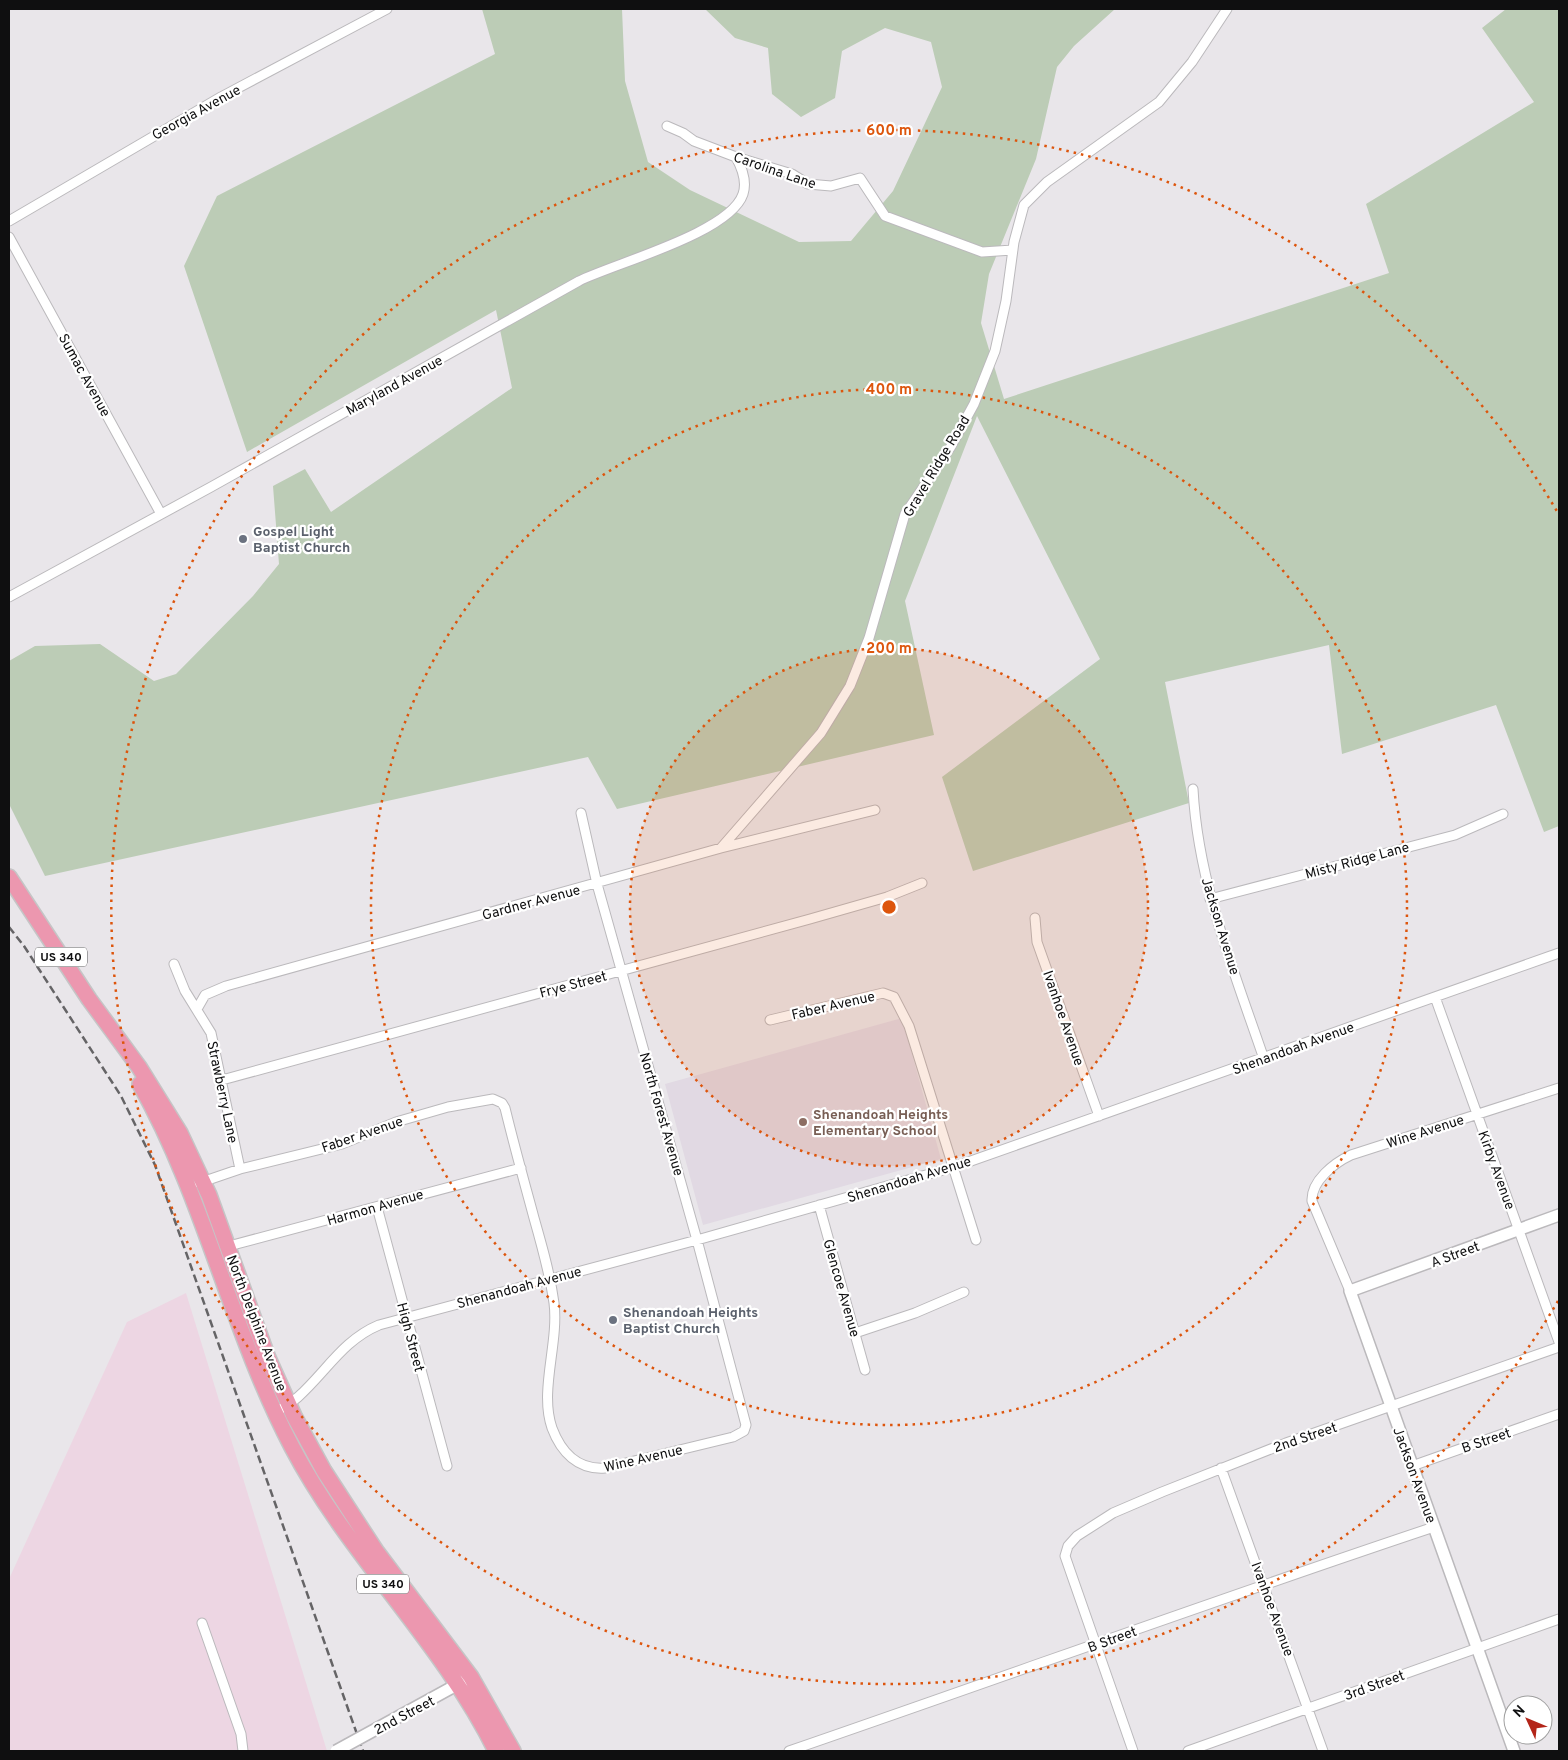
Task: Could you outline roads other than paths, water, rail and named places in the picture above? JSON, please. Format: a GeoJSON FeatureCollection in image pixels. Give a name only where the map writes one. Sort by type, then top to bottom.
{"type":"FeatureCollection","features":[{"type":"Feature","properties":{"kind":"main road","name":"North Delphine Avenue"},"geometry":{"type":"LineString","coordinates":[[9,877],[115,1036],[139,1067],[180,1133],[245,1341],[275,1413],[316,1489],[341,1528],[457,1685],[496,1751]]}},
{"type":"Feature","properties":{"kind":"main road","name":"North Delphine Avenue"},"geometry":{"type":"LineString","coordinates":[[196,1184],[228,1246],[268,1358],[289,1404],[324,1471],[349,1512],[471,1677],[513,1751]]}},
{"type":"Feature","properties":{"kind":"street","name":"Georgia Avenue"},"geometry":{"type":"LineString","coordinates":[[9,221],[221,97],[387,9]]}},
{"type":"Feature","properties":{"kind":"street","name":"Gravel Ridge Road"},"geometry":{"type":"LineString","coordinates":[[721,848],[794,766],[834,713],[858,669],[877,614],[905,514],[950,448],[974,404],[996,351],[1013,250],[1024,205],[1047,182],[1159,102],[1192,62],[1227,9]]}},
{"type":"Feature","properties":{"kind":"street","name":"Carolina Lane"},"geometry":{"type":"LineString","coordinates":[[667,126],[683,133],[694,141],[736,157],[792,174],[808,184],[831,186],[860,178],[885,216],[982,252],[1013,250]]}},
{"type":"Feature","properties":{"kind":"street","name":"Maryland Avenue"},"geometry":{"type":"LineString","coordinates":[[9,597],[579,281],[638,259],[716,222],[730,212],[742,196],[744,175],[736,157]]}},
{"type":"Feature","properties":{"kind":"street","name":"Sumac Avenue"},"geometry":{"type":"LineString","coordinates":[[9,237],[161,514]]}},
{"type":"Feature","properties":{"kind":"street","name":"Jackson Avenue"},"geometry":{"type":"LineString","coordinates":[[1193,789],[1195,819],[1210,898],[1264,1059]]}},
{"type":"Feature","properties":{"kind":"street","name":"Gardner Avenue"},"geometry":{"type":"LineString","coordinates":[[197,1009],[205,995],[226,986],[721,848],[875,810]]}},
{"type":"Feature","properties":{"kind":"street","name":"North Forest Avenue"},"geometry":{"type":"LineString","coordinates":[[581,813],[597,884],[697,1240],[743,1416]]}},
{"type":"Feature","properties":{"kind":"street","name":"Misty Ridge Lane"},"geometry":{"type":"LineString","coordinates":[[1210,898],[1455,835],[1503,814]]}},
{"type":"Feature","properties":{"kind":"street","name":"Frye Street"},"geometry":{"type":"LineString","coordinates":[[222,1080],[810,919],[887,897],[922,883]]}},
{"type":"Feature","properties":{"kind":"street","name":"Ivanhoe Avenue"},"geometry":{"type":"LineString","coordinates":[[1035,918],[1038,942],[1099,1116]]}},
{"type":"Feature","properties":{"kind":"street","name":"Shenandoah Avenue"},"geometry":{"type":"LineString","coordinates":[[275,1413],[298,1397],[337,1353],[354,1338],[380,1324],[697,1240],[954,1167],[1264,1059],[1559,953]]}},
{"type":"Feature","properties":{"kind":"street","name":"Strawberry Lane"},"geometry":{"type":"LineString","coordinates":[[174,964],[184,992],[197,1009],[211,1033],[240,1169]]}},
{"type":"Feature","properties":{"kind":"street","name":"Faber Avenue"},"geometry":{"type":"LineString","coordinates":[[770,1020],[883,993],[894,997],[909,1026],[954,1167]]}},
{"type":"Feature","properties":{"kind":"street","name":"Kirby Avenue"},"geometry":{"type":"LineString","coordinates":[[1435,998],[1559,1342]]}},
{"type":"Feature","properties":{"kind":"street","name":"Wine Avenue"},"geometry":{"type":"LineString","coordinates":[[1312,1201],[1313,1191],[1320,1178],[1348,1156],[1559,1088]]}},
{"type":"Feature","properties":{"kind":"street","name":"Faber Avenue"},"geometry":{"type":"LineString","coordinates":[[196,1184],[240,1169],[342,1144],[396,1122],[448,1107],[493,1099],[502,1103],[505,1108],[521,1168]]}},
{"type":"Feature","properties":{"kind":"street"},"geometry":{"type":"LineString","coordinates":[[954,1167],[976,1240]]}},
{"type":"Feature","properties":{"kind":"street"},"geometry":{"type":"LineString","coordinates":[[521,1168],[549,1279]]}},
{"type":"Feature","properties":{"kind":"street","name":"Harmon Avenue"},"geometry":{"type":"LineString","coordinates":[[228,1246],[521,1168]]}},
{"type":"Feature","properties":{"kind":"street","name":"Jackson Avenue"},"geometry":{"type":"LineString","coordinates":[[1312,1201],[1350,1291],[1514,1751]]}},
{"type":"Feature","properties":{"kind":"street","name":"Glencoe Avenue"},"geometry":{"type":"LineString","coordinates":[[819,1205],[865,1370]]}},
{"type":"Feature","properties":{"kind":"street","name":"High Street"},"geometry":{"type":"LineString","coordinates":[[377,1207],[446,1466]]}},
{"type":"Feature","properties":{"kind":"street","name":"A Street"},"geometry":{"type":"LineString","coordinates":[[1350,1291],[1559,1215]]}},
{"type":"Feature","properties":{"kind":"street","name":"Wine Avenue"},"geometry":{"type":"LineString","coordinates":[[549,1279],[555,1320],[547,1398],[550,1418],[557,1440],[571,1458],[579,1464],[596,1469],[733,1437],[744,1431],[746,1425],[743,1416]]}},
{"type":"Feature","properties":{"kind":"street"},"geometry":{"type":"LineString","coordinates":[[855,1333],[915,1313],[964,1292]]}},
{"type":"Feature","properties":{"kind":"street","name":"2nd Street"},"geometry":{"type":"LineString","coordinates":[[1096,1645],[1065,1552],[1077,1536],[1113,1513],[1221,1468],[1559,1347]]}},
{"type":"Feature","properties":{"kind":"street","name":"B Street"},"geometry":{"type":"LineString","coordinates":[[1412,1466],[1559,1414]]}},
{"type":"Feature","properties":{"kind":"street","name":"Ivanhoe Avenue"},"geometry":{"type":"LineString","coordinates":[[1221,1468],[1323,1751]]}},
{"type":"Feature","properties":{"kind":"street","name":"B Street"},"geometry":{"type":"LineString","coordinates":[[789,1751],[1096,1645],[1264,1584],[1434,1527]]}},
{"type":"Feature","properties":{"kind":"street","name":"3rd Street"},"geometry":{"type":"LineString","coordinates":[[1188,1751],[1559,1619]]}},
{"type":"Feature","properties":{"kind":"street"},"geometry":{"type":"LineString","coordinates":[[202,1623],[242,1734],[243,1751]]}},
{"type":"Feature","properties":{"kind":"street"},"geometry":{"type":"LineString","coordinates":[[1096,1645],[1133,1751]]}},
{"type":"Feature","properties":{"kind":"street","name":"2nd Street"},"geometry":{"type":"LineString","coordinates":[[336,1751],[471,1677]]}},
{"type":"Feature","properties":{"kind":"railway"},"geometry":{"type":"LineString","coordinates":[[9,927],[24,946],[121,1096],[155,1165],[363,1751]]}},
{"type":"Feature","properties":{"kind":"place","name":"Gospel Light Baptist Church"},"geometry":{"type":"Point","coordinates":[243,539]}},
{"type":"Feature","properties":{"kind":"place","name":"Shenandoah Heights Elementary School"},"geometry":{"type":"Point","coordinates":[803,1122]}},
{"type":"Feature","properties":{"kind":"place","name":"Shenandoah Heights Baptist Church"},"geometry":{"type":"Point","coordinates":[613,1320]}}]}
